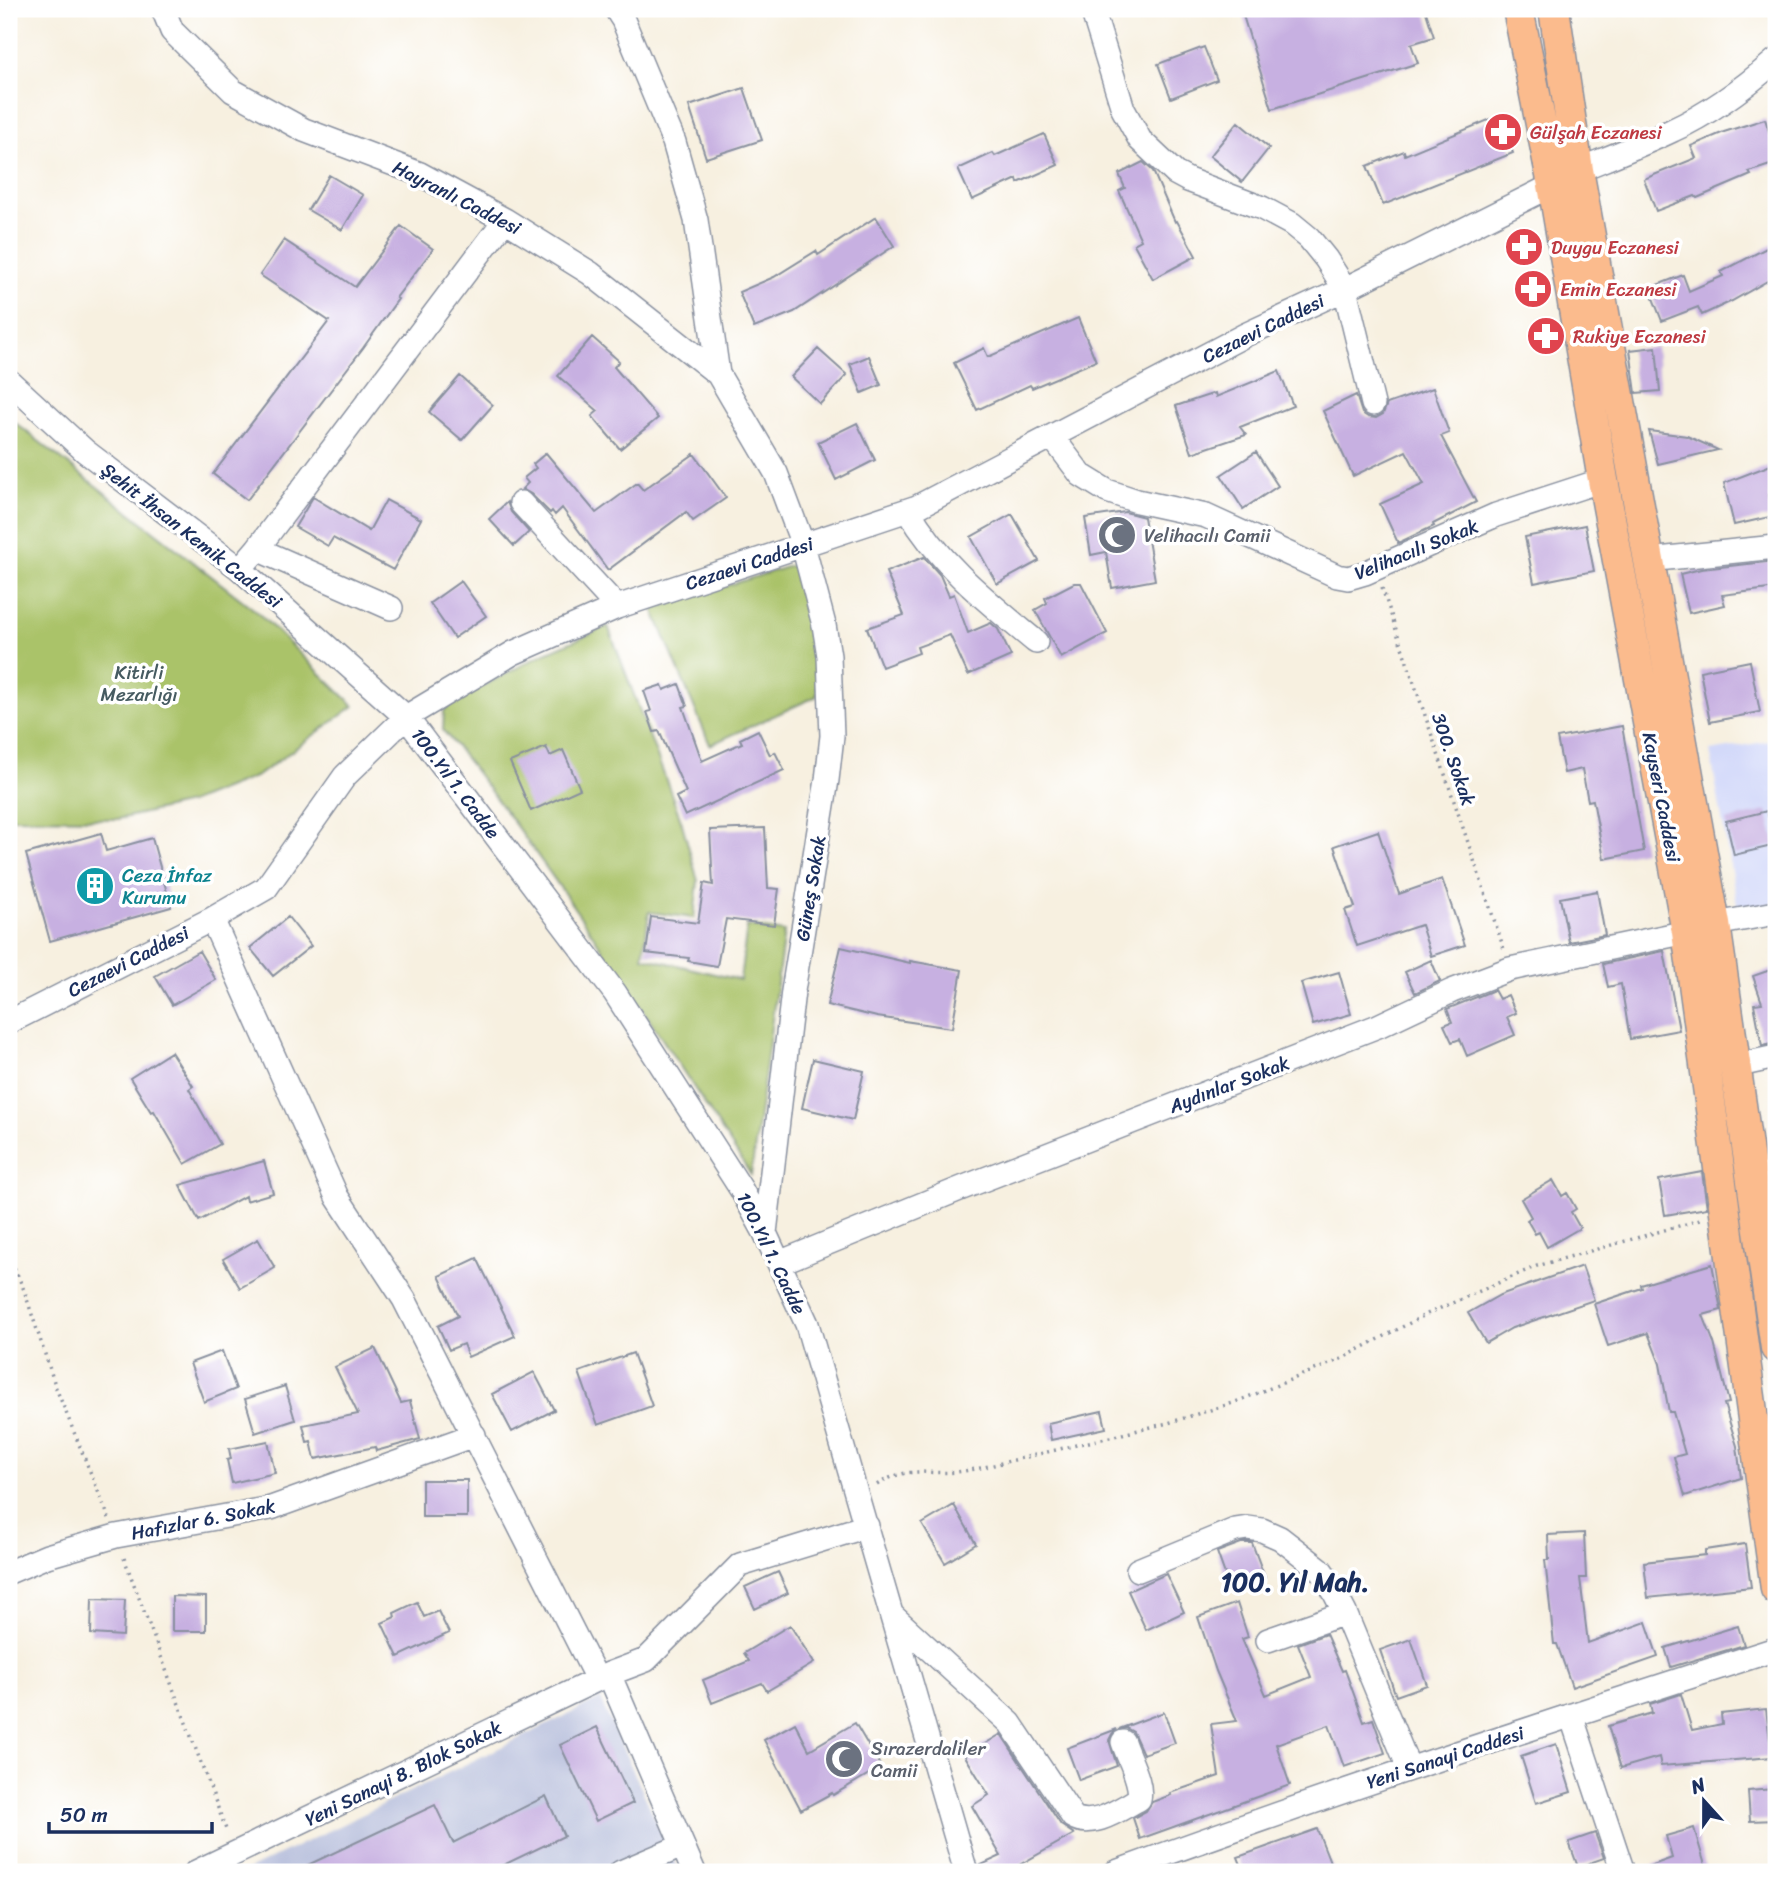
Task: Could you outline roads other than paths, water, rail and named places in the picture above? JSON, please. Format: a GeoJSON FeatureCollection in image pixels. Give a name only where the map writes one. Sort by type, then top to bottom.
{"type":"FeatureCollection","features":[{"type":"Feature","properties":{"kind":"main road","name":"Kayseri Caddesi"},"geometry":{"type":"LineString","coordinates":[[1518,9],[1553,185],[1603,480],[1701,928],[1764,1176],[1776,1349]]}},
{"type":"Feature","properties":{"kind":"main road","name":"Kayseri Caddesi"},"geometry":{"type":"LineString","coordinates":[[1554,9],[1578,170],[1648,560],[1701,928],[1725,1213],[1776,1590]]}},
{"type":"Feature","properties":{"kind":"street","name":"Hayranlı Caddesi"},"geometry":{"type":"LineString","coordinates":[[163,9],[172,31],[233,91],[304,130],[420,174],[505,220],[590,273],[718,374]]}},
{"type":"Feature","properties":{"kind":"street"},"geometry":{"type":"LineString","coordinates":[[615,9],[623,20],[674,142],[689,194],[696,220],[718,374]]}},
{"type":"Feature","properties":{"kind":"street"},"geometry":{"type":"LineString","coordinates":[[1092,9],[1123,109],[1140,140],[1181,177],[1262,208],[1292,224],[1310,238],[1326,259],[1345,289],[1373,404]]}},
{"type":"Feature","properties":{"kind":"street"},"geometry":{"type":"LineString","coordinates":[[1578,170],[1674,130],[1700,116],[1748,84],[1776,60]]}},
{"type":"Feature","properties":{"kind":"street","name":"Cezaevi Caddesi"},"geometry":{"type":"LineString","coordinates":[[9,1021],[212,919],[266,888],[345,776],[406,717],[513,653],[617,607],[908,510],[1052,438],[1245,335],[1345,289],[1553,185]]}},
{"type":"Feature","properties":{"kind":"street"},"geometry":{"type":"LineString","coordinates":[[240,569],[505,220]]}},
{"type":"Feature","properties":{"kind":"street","name":"Güneş Sokak"},"geometry":{"type":"LineString","coordinates":[[718,374],[776,473],[803,545],[824,625],[829,656],[831,737],[827,780],[793,991],[765,1233]]}},
{"type":"Feature","properties":{"kind":"street","name":"Şehit İhsan Kemik Caddesi"},"geometry":{"type":"LineString","coordinates":[[9,381],[85,451],[240,569],[406,717]]}},
{"type":"Feature","properties":{"kind":"street","name":"Velihacılı Sokak"},"geometry":{"type":"LineString","coordinates":[[1052,438],[1081,475],[1107,491],[1137,501],[1206,516],[1337,576],[1348,578],[1376,569],[1496,515],[1603,480]]}},
{"type":"Feature","properties":{"kind":"street"},"geometry":{"type":"LineString","coordinates":[[521,503],[617,607]]}},
{"type":"Feature","properties":{"kind":"street"},"geometry":{"type":"LineString","coordinates":[[908,510],[920,531],[961,579],[1036,642]]}},
{"type":"Feature","properties":{"kind":"street"},"geometry":{"type":"LineString","coordinates":[[1648,560],[1776,547]]}},
{"type":"Feature","properties":{"kind":"street"},"geometry":{"type":"LineString","coordinates":[[257,549],[391,608]]}},
{"type":"Feature","properties":{"kind":"street","name":"100.Yıl 1. Cadde"},"geometry":{"type":"LineString","coordinates":[[406,717],[615,993],[741,1189],[765,1233],[807,1324],[966,1872]]}},
{"type":"Feature","properties":{"kind":"street","name":"Aydınlar Sokak"},"geometry":{"type":"LineString","coordinates":[[779,1263],[974,1183],[1378,1026],[1452,991],[1487,978],[1510,970],[1776,912]]}},
{"type":"Feature","properties":{"kind":"street"},"geometry":{"type":"LineString","coordinates":[[212,919],[338,1197],[404,1300],[603,1677],[694,1872]]}},
{"type":"Feature","properties":{"kind":"street"},"geometry":{"type":"LineString","coordinates":[[1734,1066],[1776,1056]]}},
{"type":"Feature","properties":{"kind":"street","name":"Hafızlar 6. Sokak"},"geometry":{"type":"LineString","coordinates":[[9,1572],[47,1556],[116,1536],[271,1508],[474,1435]]}},
{"type":"Feature","properties":{"kind":"street","name":"Yeni Sanayi 8. Blok Sokak"},"geometry":{"type":"LineString","coordinates":[[211,1869],[603,1677],[646,1661],[740,1564],[867,1526]]}},
{"type":"Feature","properties":{"kind":"street"},"geometry":{"type":"LineString","coordinates":[[1139,1570],[1220,1535],[1248,1528],[1262,1530],[1280,1538],[1320,1569],[1328,1580],[1345,1613],[1409,1768]]}},
{"type":"Feature","properties":{"kind":"street"},"geometry":{"type":"LineString","coordinates":[[1268,1640],[1345,1613]]}},
{"type":"Feature","properties":{"kind":"street"},"geometry":{"type":"LineString","coordinates":[[893,1616],[1010,1723],[1068,1811],[1080,1822],[1095,1820],[1139,1799],[1138,1784],[1122,1742]]}},
{"type":"Feature","properties":{"kind":"street","name":"Yeni Sanayi Caddesi"},"geometry":{"type":"LineString","coordinates":[[1116,1872],[1409,1768],[1776,1648]]}},
{"type":"Feature","properties":{"kind":"street"},"geometry":{"type":"LineString","coordinates":[[1571,1715],[1623,1872]]}},
{"type":"Feature","properties":{"kind":"street"},"geometry":{"type":"LineString","coordinates":[[621,1872],[682,1846]]}},
{"type":"Feature","properties":{"kind":"place","name":"Gülşah Eczanesi"},"geometry":{"type":"Point","coordinates":[1503,132]}},
{"type":"Feature","properties":{"kind":"place","name":"Duygu Eczanesi"},"geometry":{"type":"Point","coordinates":[1524,247]}},
{"type":"Feature","properties":{"kind":"place","name":"Emin Eczanesi"},"geometry":{"type":"Point","coordinates":[1533,289]}},
{"type":"Feature","properties":{"kind":"place","name":"Rukiye Eczanesi"},"geometry":{"type":"Point","coordinates":[1546,336]}},
{"type":"Feature","properties":{"kind":"place","name":"Velihacılı Camii"},"geometry":{"type":"Point","coordinates":[1117,535]}},
{"type":"Feature","properties":{"kind":"place","name":"Ceza İnfaz Kurumu"},"geometry":{"type":"Point","coordinates":[95,886]}},
{"type":"Feature","properties":{"kind":"place","name":"Sırazerdaliler Camii"},"geometry":{"type":"Point","coordinates":[844,1759]}},
{"type":"Feature","properties":{"kind":"district","name":"100. Yıl Mah."},"geometry":{"type":"Point","coordinates":[1295,1582]}},
{"type":"Feature","properties":{"kind":"park label","name":"Kitirli Mezarlığı"},"geometry":{"type":"Point","coordinates":[139,683]}}]}
